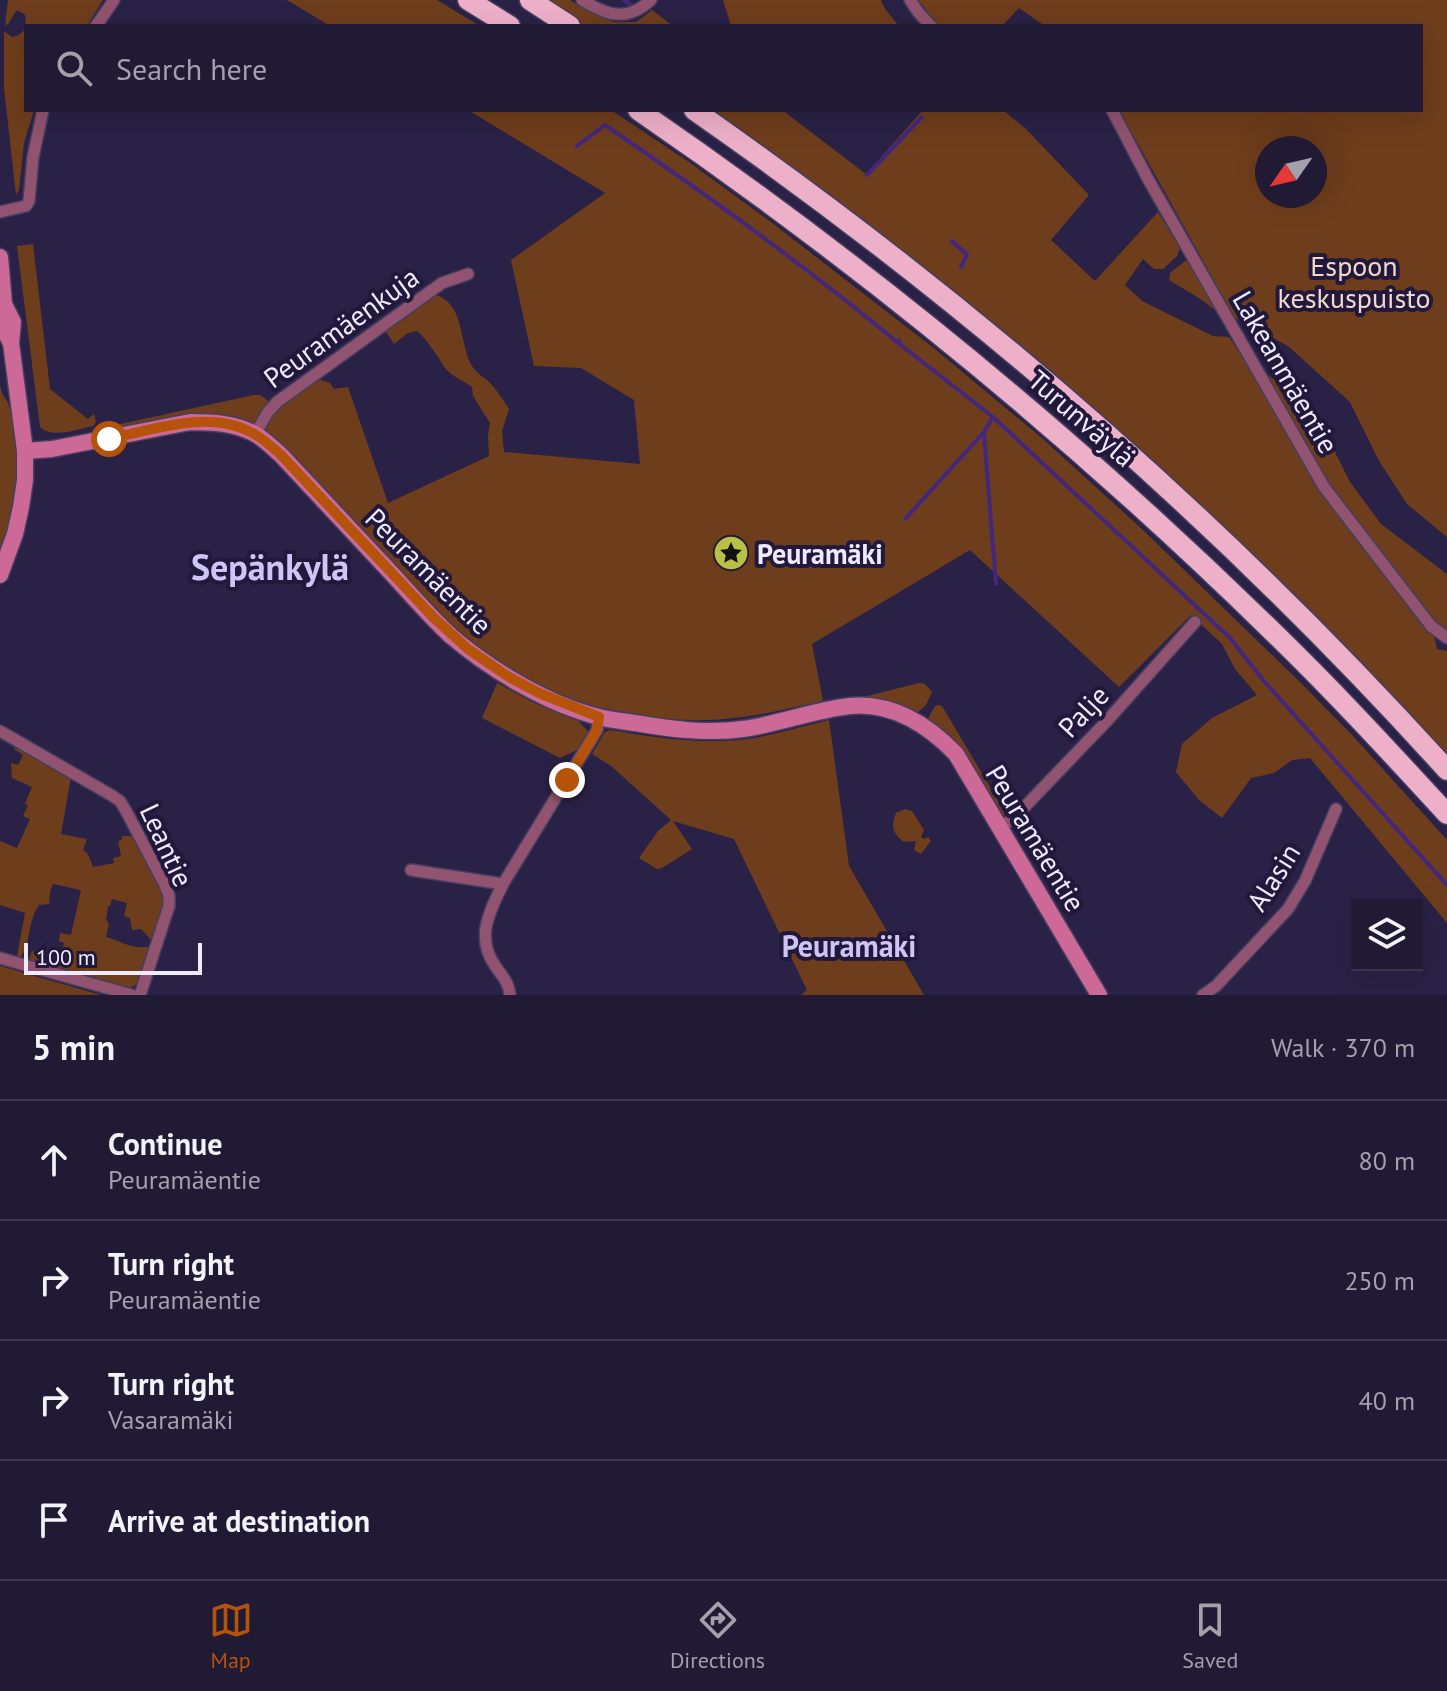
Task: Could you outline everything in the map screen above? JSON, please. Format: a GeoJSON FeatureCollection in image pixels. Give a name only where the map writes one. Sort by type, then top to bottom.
{"type":"FeatureCollection","features":[{"type":"Feature","properties":{"kind":"highway"},"geometry":{"type":"LineString","coordinates":[[468,0],[507,24]]}},
{"type":"Feature","properties":{"kind":"highway"},"geometry":{"type":"LineString","coordinates":[[530,0],[567,24]]}},
{"type":"Feature","properties":{"kind":"highway","name":"Turunväylä"},"geometry":{"type":"LineString","coordinates":[[641,112],[830,248],[963,352],[1055,431],[1274,632],[1447,814]]}},
{"type":"Feature","properties":{"kind":"highway","name":"Turunväylä"},"geometry":{"type":"LineString","coordinates":[[697,112],[779,170],[927,283],[1077,408],[1153,475],[1288,604],[1356,671],[1447,770]]}},
{"type":"Feature","properties":{"kind":"street"},"geometry":{"type":"LineString","coordinates":[[97,24],[114,0]]}},
{"type":"Feature","properties":{"kind":"street"},"geometry":{"type":"LineString","coordinates":[[582,0],[597,9],[623,15],[643,8],[651,0]]}},
{"type":"Feature","properties":{"kind":"street"},"geometry":{"type":"LineString","coordinates":[[910,0],[929,24]]}},
{"type":"Feature","properties":{"kind":"street"},"geometry":{"type":"LineString","coordinates":[[0,212],[26,206],[29,201],[33,157],[43,112]]}},
{"type":"Feature","properties":{"kind":"street","name":"Lakeanmäentie"},"geometry":{"type":"LineString","coordinates":[[1113,112],[1324,487],[1431,626],[1447,638]]}},
{"type":"Feature","properties":{"kind":"street"},"geometry":{"type":"LineString","coordinates":[[0,257],[2,328],[11,343],[25,451],[25,480],[15,534],[0,575]]}},
{"type":"Feature","properties":{"kind":"street","name":"Peuramäenkuja"},"geometry":{"type":"LineString","coordinates":[[255,434],[277,402],[442,283],[468,274]]}},
{"type":"Feature","properties":{"kind":"street","name":"Peuramäentie"},"geometry":{"type":"LineString","coordinates":[[25,451],[52,449],[190,422],[231,425],[255,434],[281,455],[459,642],[486,663],[539,693],[599,717],[702,731],[741,729],[851,706],[874,707],[919,722],[956,754],[1099,995]]}},
{"type":"Feature","properties":{"kind":"street","name":"Palje"},"geometry":{"type":"LineString","coordinates":[[1000,827],[1013,819],[1106,722],[1195,622]]}},
{"type":"Feature","properties":{"kind":"street"},"geometry":{"type":"LineString","coordinates":[[510,995],[507,981],[487,952],[484,937],[488,914],[597,730],[599,717]]}},
{"type":"Feature","properties":{"kind":"street","name":"Leantie"},"geometry":{"type":"LineString","coordinates":[[0,731],[120,801],[165,885],[169,906],[140,995]]}},
{"type":"Feature","properties":{"kind":"street","name":"Alasin"},"geometry":{"type":"LineString","coordinates":[[1203,995],[1216,986],[1288,909],[1305,881],[1336,809]]}},
{"type":"Feature","properties":{"kind":"street"},"geometry":{"type":"LineString","coordinates":[[411,870],[503,884]]}},
{"type":"Feature","properties":{"kind":"street"},"geometry":{"type":"LineString","coordinates":[[0,958],[132,995]]}},
{"type":"Feature","properties":{"kind":"green space"},"geometry":{"type":"Polygon","coordinates":[[[8,0],[103,0],[88,24],[25,24],[25,15],[16,11],[5,26],[8,0]]]}},
{"type":"Feature","properties":{"kind":"green space"},"geometry":{"type":"Polygon","coordinates":[[[287,0],[437,0],[477,24],[327,24],[287,0]]]}},
{"type":"Feature","properties":{"kind":"green space"},"geometry":{"type":"Polygon","coordinates":[[[544,0],[570,0],[614,22],[636,22],[652,10],[670,24],[581,24],[544,0]]]}},
{"type":"Feature","properties":{"kind":"green space"},"geometry":{"type":"Polygon","coordinates":[[[723,0],[881,0],[897,24],[730,24],[723,0]]]}},
{"type":"Feature","properties":{"kind":"green space","name":"Espoon keskuspuisto"},"geometry":{"type":"Polygon","coordinates":[[[918,0],[1447,0],[1447,537],[1407,504],[1379,461],[1350,402],[1288,346],[1235,318],[1120,112],[1423,112],[1423,24],[1042,24],[1019,8],[1004,24],[937,24],[918,0]]]}},
{"type":"Feature","properties":{"kind":"green space"},"geometry":{"type":"Polygon","coordinates":[[[24,30],[24,112],[33,112],[24,143],[16,195],[4,88],[4,31],[12,37],[24,30]]]}},
{"type":"Feature","properties":{"kind":"green space"},"geometry":{"type":"Polygon","coordinates":[[[471,112],[614,112],[771,222],[935,349],[1043,439],[1143,530],[1353,736],[1447,840],[1447,923],[1310,758],[1292,760],[1274,773],[1251,778],[1222,818],[1199,800],[1176,772],[1182,744],[1212,718],[1257,695],[1235,669],[1222,644],[1191,615],[1119,687],[970,550],[812,644],[823,701],[756,715],[688,720],[596,709],[560,697],[522,679],[459,636],[266,433],[268,424],[278,408],[317,379],[330,383],[334,389],[348,387],[388,503],[489,456],[490,423],[473,396],[472,387],[448,371],[417,331],[408,333],[394,344],[386,332],[386,329],[436,295],[452,307],[457,316],[472,366],[493,386],[509,409],[502,431],[504,452],[640,464],[634,400],[581,368],[534,366],[511,260],[605,193],[471,112]]]}},
{"type":"Feature","properties":{"kind":"green space"},"geometry":{"type":"Polygon","coordinates":[[[709,112],[785,112],[866,174],[921,112],[1005,112],[1026,129],[1089,195],[1051,240],[1095,281],[1158,212],[1180,248],[1177,256],[1163,269],[1154,269],[1143,259],[1125,285],[1142,301],[1213,336],[1229,337],[1245,361],[1296,393],[1322,426],[1350,482],[1381,524],[1447,574],[1447,630],[1431,623],[1437,649],[1447,651],[1447,758],[1318,621],[709,112]]]}},
{"type":"Feature","properties":{"kind":"green space"},"geometry":{"type":"Polygon","coordinates":[[[33,244],[50,389],[88,419],[94,414],[96,422],[93,426],[58,433],[40,427],[17,246],[33,244]]]}},
{"type":"Feature","properties":{"kind":"green space"},"geometry":{"type":"Polygon","coordinates":[[[1185,261],[1190,261],[1220,314],[1169,280],[1170,273],[1185,261]]]}},
{"type":"Feature","properties":{"kind":"green space"},"geometry":{"type":"Polygon","coordinates":[[[0,385],[17,437],[18,469],[15,500],[0,560],[0,385]]]}},
{"type":"Feature","properties":{"kind":"green space"},"geometry":{"type":"Polygon","coordinates":[[[260,395],[270,402],[252,425],[111,431],[111,426],[260,395]]]}},
{"type":"Feature","properties":{"kind":"green space"},"geometry":{"type":"Polygon","coordinates":[[[497,683],[578,721],[588,731],[581,748],[560,758],[482,718],[497,683]]]}},
{"type":"Feature","properties":{"kind":"green space"},"geometry":{"type":"Polygon","coordinates":[[[925,684],[932,692],[926,705],[915,715],[851,700],[925,684]]]}},
{"type":"Feature","properties":{"kind":"green space"},"geometry":{"type":"Polygon","coordinates":[[[938,705],[942,706],[1006,814],[1001,817],[961,751],[927,720],[938,705]]]}},
{"type":"Feature","properties":{"kind":"green space"},"geometry":{"type":"Polygon","coordinates":[[[829,720],[849,866],[924,995],[801,995],[807,990],[734,839],[673,821],[692,849],[657,869],[639,858],[658,831],[671,820],[611,766],[592,754],[605,732],[610,730],[664,738],[719,741],[755,738],[829,720]]]}},
{"type":"Feature","properties":{"kind":"green space"},"geometry":{"type":"Polygon","coordinates":[[[17,746],[71,777],[61,834],[87,839],[83,850],[93,867],[114,863],[113,858],[121,856],[118,841],[122,840],[122,836],[134,836],[166,897],[165,909],[152,941],[141,929],[132,930],[130,918],[124,916],[127,903],[112,899],[108,906],[106,937],[133,946],[151,947],[138,983],[127,989],[28,960],[32,951],[55,956],[57,950],[62,951],[64,943],[59,941],[60,933],[71,935],[81,890],[53,884],[49,904],[39,905],[24,951],[21,957],[17,956],[25,913],[0,905],[0,841],[17,848],[30,819],[23,816],[32,787],[12,778],[11,763],[18,765],[23,755],[14,749],[17,746]]]}},
{"type":"Feature","properties":{"kind":"green space"},"geometry":{"type":"Polygon","coordinates":[[[905,809],[912,811],[924,830],[921,837],[928,837],[931,841],[921,854],[914,850],[916,841],[904,842],[894,829],[896,813],[905,809]]]}},
{"type":"Feature","properties":{"kind":"green space"},"geometry":{"type":"Polygon","coordinates":[[[0,966],[101,995],[0,995],[0,966]]]}},
{"type":"Feature","properties":{"kind":"waterway"},"geometry":{"type":"LineString","coordinates":[[624,0],[631,5]]}},
{"type":"Feature","properties":{"kind":"waterway"},"geometry":{"type":"LineString","coordinates":[[867,175],[922,117]]}},
{"type":"Feature","properties":{"kind":"waterway"},"geometry":{"type":"LineString","coordinates":[[577,146],[605,125],[754,230],[897,342]]}},
{"type":"Feature","properties":{"kind":"waterway"},"geometry":{"type":"LineString","coordinates":[[952,241],[967,255],[961,267]]}},
{"type":"Feature","properties":{"kind":"waterway"},"geometry":{"type":"LineString","coordinates":[[899,340],[897,342],[993,417],[984,432],[905,519]]}},
{"type":"Feature","properties":{"kind":"waterway"},"geometry":{"type":"LineString","coordinates":[[993,417],[1230,638],[1263,680],[1447,885]]}},
{"type":"Feature","properties":{"kind":"waterway"},"geometry":{"type":"LineString","coordinates":[[984,434],[996,584]]}},
{"type":"Feature","properties":{"kind":"place","name":"Peuramäki"},"geometry":{"type":"Point","coordinates":[731,553]}},
{"type":"Feature","properties":{"kind":"district","name":"Sepänkylä"},"geometry":{"type":"Point","coordinates":[270,566]}},
{"type":"Feature","properties":{"kind":"district","name":"Peuramäki"},"geometry":{"type":"Point","coordinates":[849,945]}},
{"type":"Feature","properties":{"kind":"route"},"geometry":{"type":"LineString","coordinates":[[109,439],[190,422],[231,425],[255,434],[281,455],[434,618],[468,649],[486,663],[539,693],[599,717],[597,730],[567,780]]}}]}
